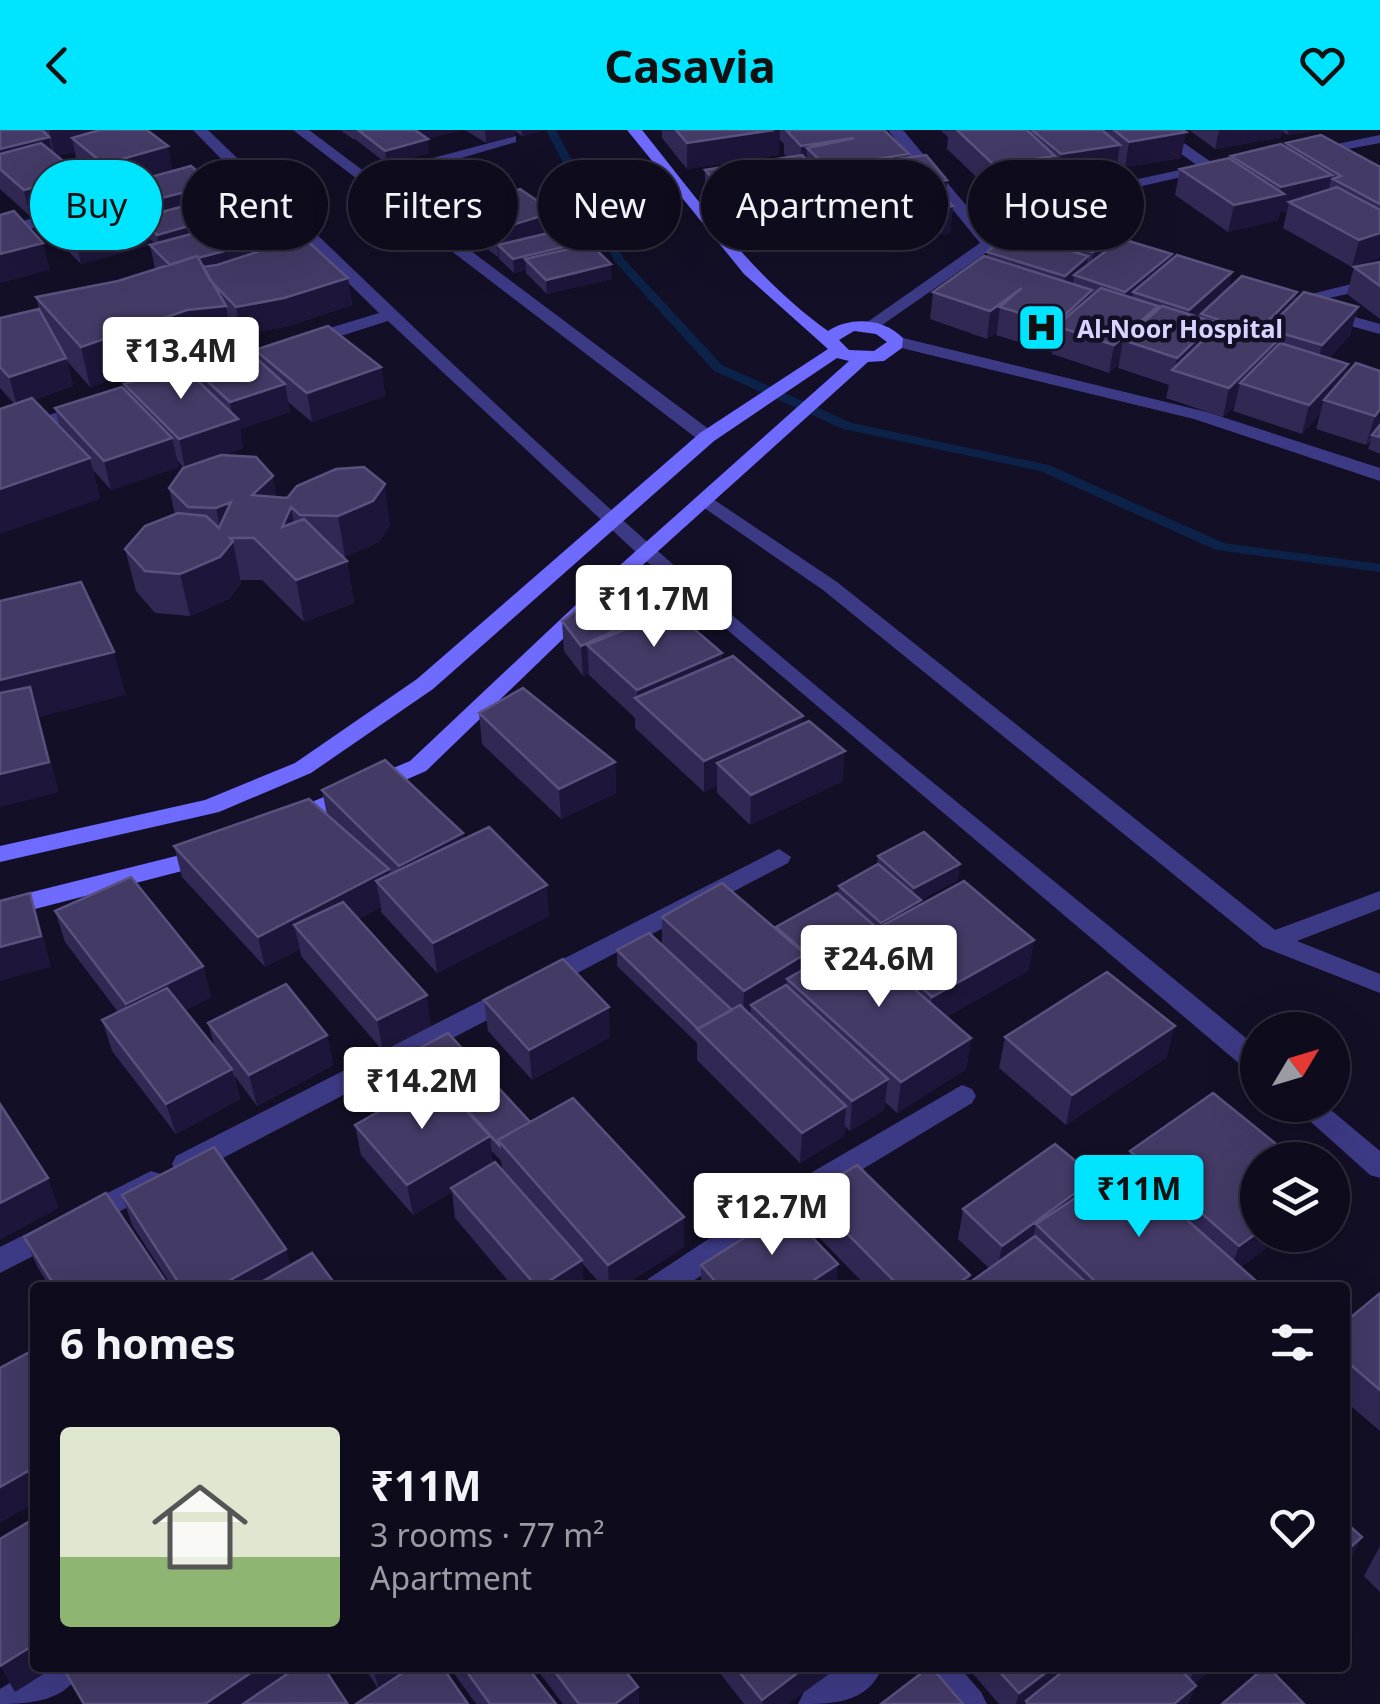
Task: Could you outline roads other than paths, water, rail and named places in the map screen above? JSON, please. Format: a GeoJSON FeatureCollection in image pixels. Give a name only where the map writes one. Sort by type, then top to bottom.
{"type":"FeatureCollection","features":[{"type":"Feature","properties":{"kind":"street"},"geometry":{"type":"LineString","coordinates":[[200,130],[234,160]]}},
{"type":"Feature","properties":{"kind":"street"},"geometry":{"type":"LineString","coordinates":[[300,130],[348,168]]}},
{"type":"Feature","properties":{"kind":"street"},"geometry":{"type":"LineString","coordinates":[[634,130],[724,240],[804,324],[833,346],[862,358],[887,354],[895,341]]}},
{"type":"Feature","properties":{"kind":"street"},"geometry":{"type":"LineString","coordinates":[[895,130],[968,218]]}},
{"type":"Feature","properties":{"kind":"street"},"geometry":{"type":"LineString","coordinates":[[1155,130],[1210,168]]}},
{"type":"Feature","properties":{"kind":"street"},"geometry":{"type":"LineString","coordinates":[[438,160],[510,139]]}},
{"type":"Feature","properties":{"kind":"street"},"geometry":{"type":"LineString","coordinates":[[1286,156],[1380,139]]}},
{"type":"Feature","properties":{"kind":"street"},"geometry":{"type":"LineString","coordinates":[[1144,182],[1230,165]]}},
{"type":"Feature","properties":{"kind":"street"},"geometry":{"type":"LineString","coordinates":[[0,232],[30,224]]}},
{"type":"Feature","properties":{"kind":"street"},"geometry":{"type":"LineString","coordinates":[[326,250],[646,550],[1240,1049]]}},
{"type":"Feature","properties":{"kind":"street"},"geometry":{"type":"LineString","coordinates":[[457,250],[708,438]]}},
{"type":"Feature","properties":{"kind":"street"},"geometry":{"type":"LineString","coordinates":[[872,327],[981,250]]}},
{"type":"Feature","properties":{"kind":"street"},"geometry":{"type":"LineString","coordinates":[[1286,302],[1380,282]]}},
{"type":"Feature","properties":{"kind":"street"},"geometry":{"type":"LineString","coordinates":[[1266,297],[1380,329]]}},
{"type":"Feature","properties":{"kind":"street"},"geometry":{"type":"LineString","coordinates":[[291,346],[391,315]]}},
{"type":"Feature","properties":{"kind":"street"},"geometry":{"type":"LineString","coordinates":[[0,854],[211,806],[303,768],[425,684],[708,438],[786,388],[833,346],[843,328],[872,327],[889,333],[895,341],[987,366],[1140,399],[1319,449],[1380,475]]}},
{"type":"Feature","properties":{"kind":"street"},"geometry":{"type":"LineString","coordinates":[[278,826],[418,766],[646,550],[862,358]]}},
{"type":"Feature","properties":{"kind":"street"},"geometry":{"type":"LineString","coordinates":[[0,436],[109,402]]}},
{"type":"Feature","properties":{"kind":"street"},"geometry":{"type":"LineString","coordinates":[[704,499],[830,586],[1272,941],[1380,984]]}},
{"type":"Feature","properties":{"kind":"street"},"geometry":{"type":"LineString","coordinates":[[0,909],[226,848]]}},
{"type":"Feature","properties":{"kind":"street"},"geometry":{"type":"LineString","coordinates":[[0,1261],[779,857]]}},
{"type":"Feature","properties":{"kind":"street"},"geometry":{"type":"LineString","coordinates":[[1272,941],[1380,900]]}},
{"type":"Feature","properties":{"kind":"street"},"geometry":{"type":"LineString","coordinates":[[668,1282],[800,1193],[962,1096]]}},
{"type":"Feature","properties":{"kind":"street"},"geometry":{"type":"LineString","coordinates":[[1326,1122],[1380,1167]]}},
{"type":"Feature","properties":{"kind":"street"},"geometry":{"type":"LineString","coordinates":[[8,1704],[59,1672]]}},
{"type":"Feature","properties":{"kind":"street"},"geometry":{"type":"LineString","coordinates":[[816,1704],[860,1672]]}},
{"type":"Feature","properties":{"kind":"street"},"geometry":{"type":"LineString","coordinates":[[941,1672],[969,1704]]}},
{"type":"Feature","properties":{"kind":"waterway"},"geometry":{"type":"LineString","coordinates":[[551,130],[619,260],[718,368],[848,426],[1044,468],[1221,547],[1380,568]]}},
{"type":"Feature","properties":{"kind":"place","name":"Al-Noor Hospital"},"geometry":{"type":"Point","coordinates":[1042,328]}}]}
